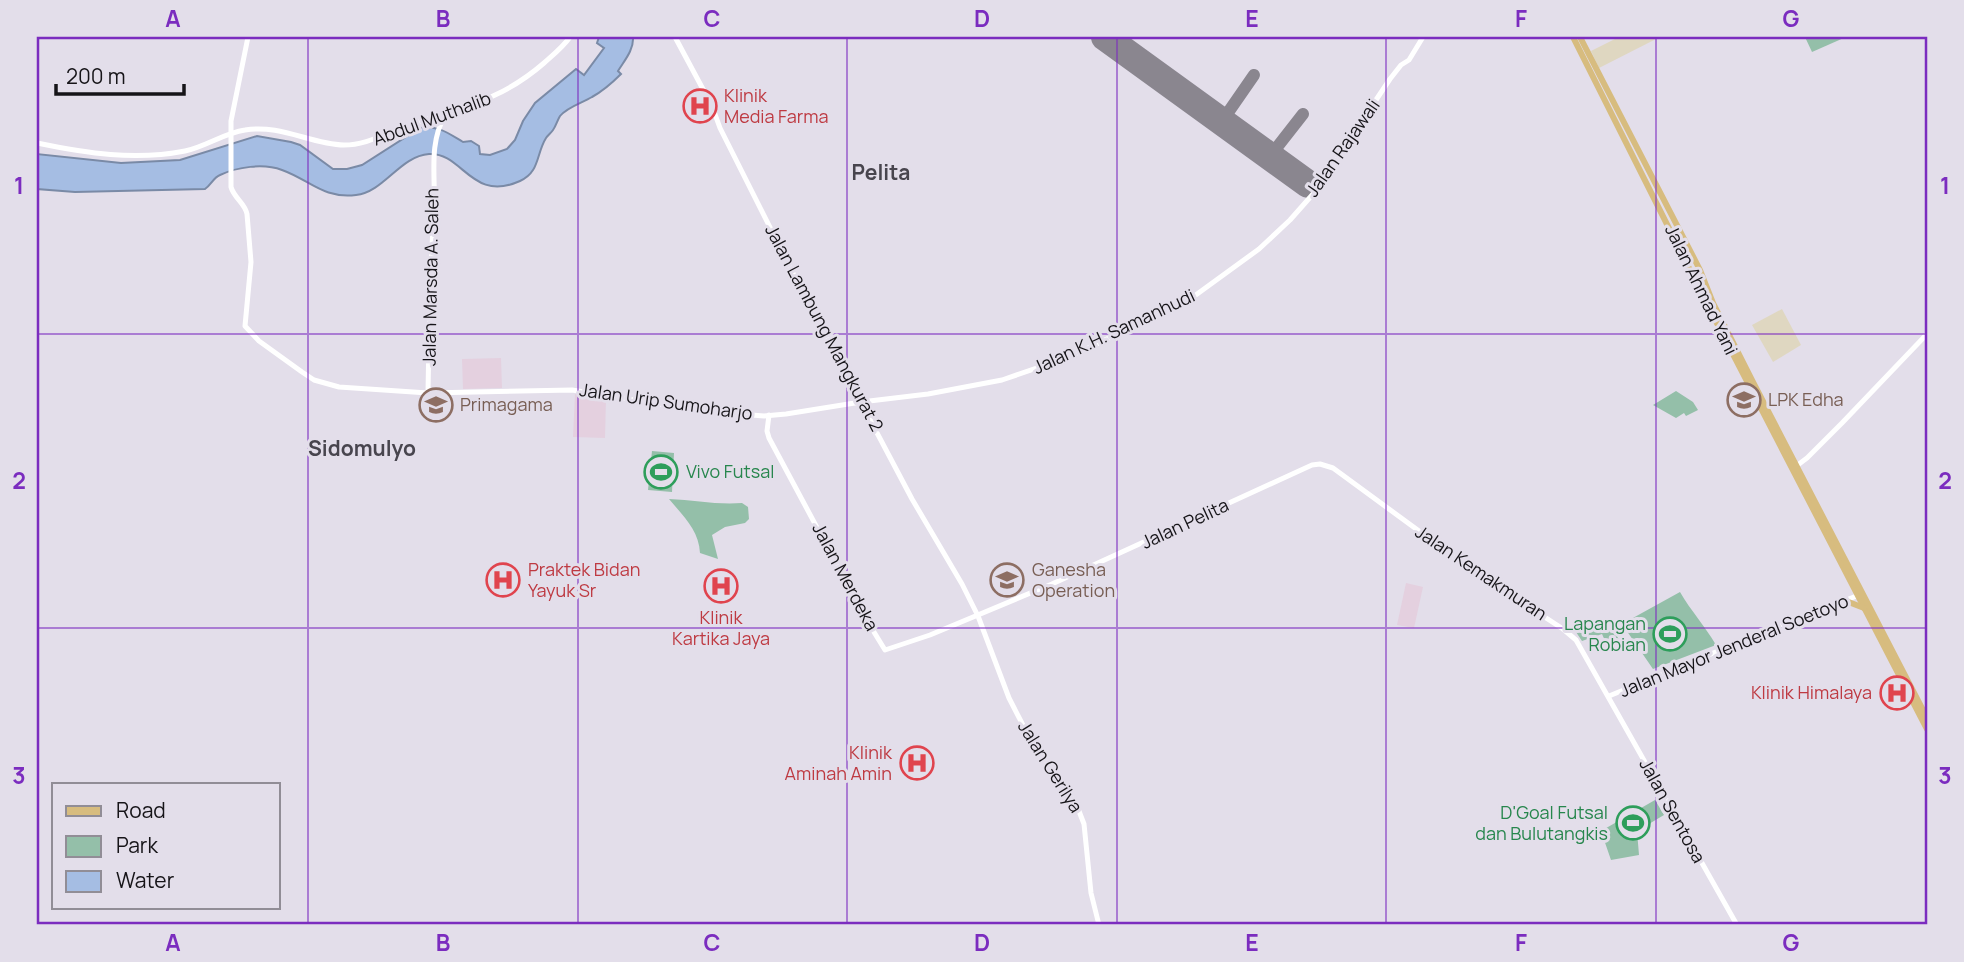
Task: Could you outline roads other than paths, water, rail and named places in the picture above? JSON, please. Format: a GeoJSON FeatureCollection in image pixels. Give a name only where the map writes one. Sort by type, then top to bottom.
{"type":"FeatureCollection","features":[{"type":"Feature","properties":{"kind":"main road","name":"Jalan Ahmad Yani"},"geometry":{"type":"LineString","coordinates":[[1573,37],[1927,718]]}},
{"type":"Feature","properties":{"kind":"main road","name":"Jalan Ahmad Yani"},"geometry":{"type":"LineString","coordinates":[[1580,37],[1683,237],[1711,304]]}},
{"type":"Feature","properties":{"kind":"main road","name":"Jalan Ahmad Yani"},"geometry":{"type":"LineString","coordinates":[[1861,594],[1865,609],[1927,729]]}},
{"type":"Feature","properties":{"kind":"main road"},"geometry":{"type":"LineString","coordinates":[[1846,601],[1865,609]]}},
{"type":"Feature","properties":{"kind":"street"},"geometry":{"type":"LineString","coordinates":[[232,135],[236,92],[248,37]]}},
{"type":"Feature","properties":{"kind":"street","name":"Abdul Muthalib"},"geometry":{"type":"LineString","coordinates":[[37,143],[106,156],[131,156],[183,151],[245,130],[276,130],[328,143],[367,143],[514,87],[554,55],[569,37]]}},
{"type":"Feature","properties":{"kind":"street","name":"Jalan Lambung Mangkurat 2"},"geometry":{"type":"LineString","coordinates":[[675,37],[712,106],[720,128],[802,291],[912,499],[978,616]]}},
{"type":"Feature","properties":{"kind":"street","name":"Jalan Rajawali"},"geometry":{"type":"LineString","coordinates":[[1299,210],[1313,194],[1397,69],[1409,61],[1423,37]]}},
{"type":"Feature","properties":{"kind":"street","name":"Jalan Marsda A. Saleh"},"geometry":{"type":"LineString","coordinates":[[428,393],[433,161],[445,114]]}},
{"type":"Feature","properties":{"kind":"street","name":"Jalan Urip Sumoharjo"},"geometry":{"type":"LineString","coordinates":[[232,135],[231,187],[235,197],[246,209],[251,262],[244,321],[249,332],[302,372],[320,382],[339,387],[428,393],[572,390],[703,411],[769,415],[861,402]]}},
{"type":"Feature","properties":{"kind":"street","name":"Jalan K.H. Samanhudi"},"geometry":{"type":"LineString","coordinates":[[861,402],[928,394],[1002,380],[1072,356],[1192,297],[1246,260],[1299,210]]}},
{"type":"Feature","properties":{"kind":"street"},"geometry":{"type":"LineString","coordinates":[[1795,467],[1842,424],[1927,334]]}},
{"type":"Feature","properties":{"kind":"street","name":"Jalan Merdeka"},"geometry":{"type":"LineString","coordinates":[[769,415],[766,431],[769,438],[883,649],[891,649],[978,616]]}},
{"type":"Feature","properties":{"kind":"street","name":"Jalan Pelita"},"geometry":{"type":"LineString","coordinates":[[978,616],[1124,553],[1314,464],[1333,468]]}},
{"type":"Feature","properties":{"kind":"street","name":"Jalan Kemakmuran"},"geometry":{"type":"LineString","coordinates":[[1333,468],[1464,564],[1563,629],[1576,640],[1609,696]]}},
{"type":"Feature","properties":{"kind":"street","name":"Jalan Mayor Jenderal Soetoyo"},"geometry":{"type":"LineString","coordinates":[[1609,696],[1861,594]]}},
{"type":"Feature","properties":{"kind":"street","name":"Jalan Gerilya"},"geometry":{"type":"LineString","coordinates":[[978,616],[1009,698],[1027,733],[1068,790],[1082,817],[1091,893],[1099,925]]}},
{"type":"Feature","properties":{"kind":"street","name":"Jalan Sentosa"},"geometry":{"type":"LineString","coordinates":[[1609,696],[1673,816],[1737,925]]}},
{"type":"Feature","properties":{"kind":"water"},"geometry":{"type":"Polygon","coordinates":[[[599,37],[633,37],[630,51],[618,71],[621,74],[600,92],[563,113],[546,138],[531,173],[520,181],[503,186],[490,186],[479,182],[451,160],[441,155],[429,154],[409,161],[375,188],[356,195],[334,194],[282,170],[259,166],[220,175],[205,189],[75,192],[37,189],[37,154],[121,163],[180,160],[257,136],[300,145],[333,169],[362,165],[420,128],[426,127],[443,130],[463,142],[471,141],[479,146],[480,154],[490,155],[507,149],[515,140],[535,103],[576,69],[584,75],[604,48],[597,43],[599,37]]]}},
{"type":"Feature","properties":{"kind":"place","name":"Klinik Media Farma"},"geometry":{"type":"Point","coordinates":[700,106]}},
{"type":"Feature","properties":{"kind":"place","name":"LPK Edha"},"geometry":{"type":"Point","coordinates":[1744,400]}},
{"type":"Feature","properties":{"kind":"place","name":"Primagama"},"geometry":{"type":"Point","coordinates":[436,405]}},
{"type":"Feature","properties":{"kind":"place","name":"Vivo Futsal"},"geometry":{"type":"Point","coordinates":[661,472]}},
{"type":"Feature","properties":{"kind":"place","name":"Praktek Bidan Yayuk Sr"},"geometry":{"type":"Point","coordinates":[503,580]}},
{"type":"Feature","properties":{"kind":"place","name":"Ganesha Operation"},"geometry":{"type":"Point","coordinates":[1007,580]}},
{"type":"Feature","properties":{"kind":"place","name":"Klinik Kartika Jaya"},"geometry":{"type":"Point","coordinates":[721,586]}},
{"type":"Feature","properties":{"kind":"place","name":"Lapangan Robian"},"geometry":{"type":"Point","coordinates":[1670,634]}},
{"type":"Feature","properties":{"kind":"place","name":"Klinik Himalaya"},"geometry":{"type":"Point","coordinates":[1897,693]}},
{"type":"Feature","properties":{"kind":"place","name":"Klinik Aminah Amin"},"geometry":{"type":"Point","coordinates":[917,763]}},
{"type":"Feature","properties":{"kind":"place","name":"D'Goal Futsal dan Bulutangkis"},"geometry":{"type":"Point","coordinates":[1633,823]}},
{"type":"Feature","properties":{"kind":"district","name":"Pelita"},"geometry":{"type":"Point","coordinates":[881,173]}},
{"type":"Feature","properties":{"kind":"district","name":"Sidomulyo"},"geometry":{"type":"Point","coordinates":[362,449]}}]}
